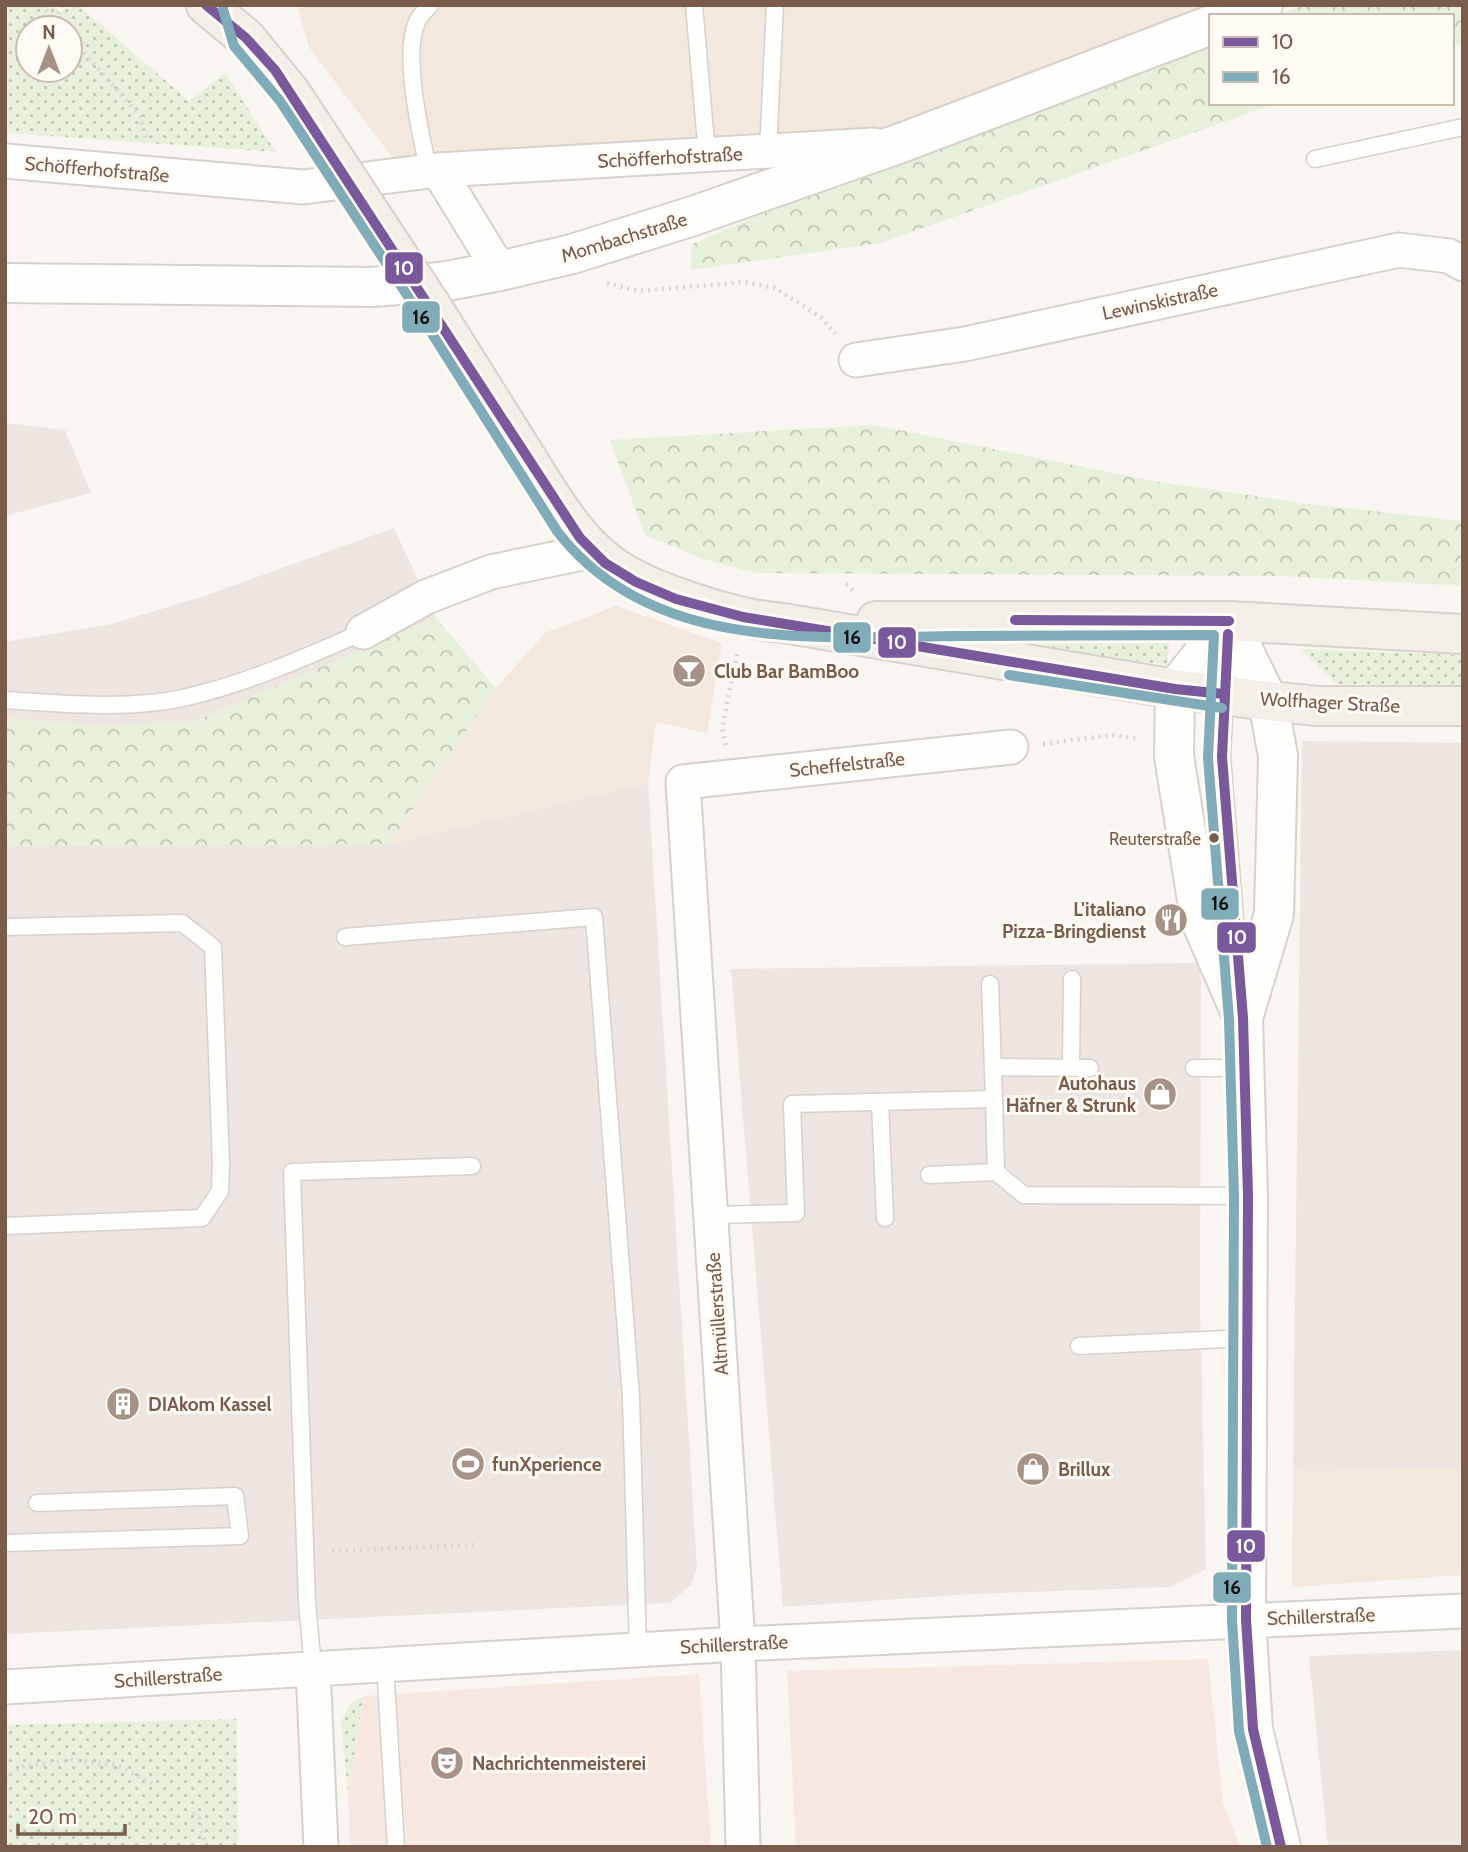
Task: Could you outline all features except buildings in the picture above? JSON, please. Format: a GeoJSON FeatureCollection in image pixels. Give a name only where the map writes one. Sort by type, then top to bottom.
{"type":"FeatureCollection","features":[{"type":"Feature","properties":{"kind":"main road","name":"Wolfhager Straße"},"geometry":{"type":"LineString","coordinates":[[206,5],[242,22],[584,543],[617,572],[645,587],[745,620],[783,623],[1229,621],[1463,634]]}},
{"type":"Feature","properties":{"kind":"main road"},"geometry":{"type":"LineString","coordinates":[[1241,14],[1263,5]]}},
{"type":"Feature","properties":{"kind":"main road","name":"Mombachstraße"},"geometry":{"type":"LineString","coordinates":[[5,283],[371,287],[441,282],[500,271],[572,254],[693,216],[901,143],[1209,26]]}},
{"type":"Feature","properties":{"kind":"main road"},"geometry":{"type":"LineString","coordinates":[[1242,1018],[1200,919],[1174,756],[1175,689],[1229,621],[1268,701],[1278,756],[1274,914],[1242,1018],[1248,1196],[1246,1619],[1253,1730],[1281,1847]]}},
{"type":"Feature","properties":{"kind":"main road","name":"Wolfhager Straße"},"geometry":{"type":"LineString","coordinates":[[783,623],[1175,689],[1268,701],[1318,706],[1463,706]]}},
{"type":"Feature","properties":{"kind":"street","name":"Schöfferhofstraße"},"geometry":{"type":"LineString","coordinates":[[5,161],[303,187],[434,171],[901,143]]}},
{"type":"Feature","properties":{"kind":"street"},"geometry":{"type":"LineString","coordinates":[[434,171],[500,271]]}},
{"type":"Feature","properties":{"kind":"street","name":"Lewinskistraße"},"geometry":{"type":"LineString","coordinates":[[856,360],[965,344],[1399,250],[1461,258]]}},
{"type":"Feature","properties":{"kind":"street"},"geometry":{"type":"LineString","coordinates":[[363,632],[426,597],[491,572],[584,543]]}},
{"type":"Feature","properties":{"kind":"street","name":"Scheffelstraße"},"geometry":{"type":"LineString","coordinates":[[684,782],[1011,747]]}},
{"type":"Feature","properties":{"kind":"street","name":"Altmüllerstraße"},"geometry":{"type":"LineString","coordinates":[[684,782],[738,1644],[743,1847]]}},
{"type":"Feature","properties":{"kind":"street","name":"Schillerstraße"},"geometry":{"type":"LineString","coordinates":[[5,1687],[738,1644],[1463,1611]]}},
{"type":"Feature","properties":{"kind":"street"},"geometry":{"type":"LineString","coordinates":[[313,1668],[321,1847]]}},
{"type":"Feature","properties":{"kind":"lane"},"geometry":{"type":"LineString","coordinates":[[430,5],[417,20],[413,38],[418,120],[434,171]]}},
{"type":"Feature","properties":{"kind":"lane"},"geometry":{"type":"LineString","coordinates":[[694,5],[707,155]]}},
{"type":"Feature","properties":{"kind":"lane"},"geometry":{"type":"LineString","coordinates":[[768,151],[775,5]]}},
{"type":"Feature","properties":{"kind":"lane"},"geometry":{"type":"LineString","coordinates":[[1315,159],[1463,127]]}},
{"type":"Feature","properties":{"kind":"lane"},"geometry":{"type":"LineString","coordinates":[[1229,621],[1222,757],[1242,1018]]}},
{"type":"Feature","properties":{"kind":"lane"},"geometry":{"type":"LineString","coordinates":[[5,700],[90,706],[186,698],[280,669],[363,632]]}},
{"type":"Feature","properties":{"kind":"lane"},"geometry":{"type":"LineString","coordinates":[[345,937],[594,917],[631,1396],[638,1650]]}},
{"type":"Feature","properties":{"kind":"lane"},"geometry":{"type":"LineString","coordinates":[[5,927],[182,923],[213,947],[221,1164],[219,1191],[202,1217],[5,1226]]}},
{"type":"Feature","properties":{"kind":"lane"},"geometry":{"type":"LineString","coordinates":[[1071,1068],[1072,979]]}},
{"type":"Feature","properties":{"kind":"lane"},"geometry":{"type":"LineString","coordinates":[[990,984],[996,1172]]}},
{"type":"Feature","properties":{"kind":"lane"},"geometry":{"type":"LineString","coordinates":[[993,1067],[1090,1068]]}},
{"type":"Feature","properties":{"kind":"lane"},"geometry":{"type":"LineString","coordinates":[[1194,1068],[1244,1068]]}},
{"type":"Feature","properties":{"kind":"lane"},"geometry":{"type":"LineString","coordinates":[[711,1214],[796,1213],[792,1104],[994,1098]]}},
{"type":"Feature","properties":{"kind":"lane"},"geometry":{"type":"LineString","coordinates":[[880,1102],[885,1218]]}},
{"type":"Feature","properties":{"kind":"lane"},"geometry":{"type":"LineString","coordinates":[[313,1668],[307,1601],[292,1172],[472,1166]]}},
{"type":"Feature","properties":{"kind":"lane"},"geometry":{"type":"LineString","coordinates":[[929,1175],[996,1172],[1024,1195],[1248,1196]]}},
{"type":"Feature","properties":{"kind":"lane"},"geometry":{"type":"LineString","coordinates":[[1079,1346],[1247,1338]]}},
{"type":"Feature","properties":{"kind":"lane"},"geometry":{"type":"LineString","coordinates":[[5,1543],[240,1536],[235,1496],[37,1503]]}},
{"type":"Feature","properties":{"kind":"lane"},"geometry":{"type":"LineString","coordinates":[[385,1665],[396,1847]]}},
{"type":"Feature","properties":{"kind":"path"},"geometry":{"type":"LineString","coordinates":[[84,53],[140,116],[146,139]]}},
{"type":"Feature","properties":{"kind":"path"},"geometry":{"type":"LineString","coordinates":[[572,254],[602,282],[638,291],[744,282],[775,288],[822,318],[856,360]]}},
{"type":"Feature","properties":{"kind":"path"},"geometry":{"type":"LineString","coordinates":[[722,729],[737,653]]}},
{"type":"Feature","properties":{"kind":"path"},"geometry":{"type":"LineString","coordinates":[[307,1552],[474,1545]]}},
{"type":"Feature","properties":{"kind":"path"},"geometry":{"type":"LineString","coordinates":[[5,1779],[24,1766],[73,1760],[116,1765],[152,1783]]}},
{"type":"Feature","properties":{"kind":"path"},"geometry":{"type":"LineString","coordinates":[[193,1813],[199,1818],[206,1847]]}},
{"type":"Feature","properties":{"kind":"shaded area"},"geometry":{"type":"Polygon","coordinates":[[[297,5],[1227,5],[894,129],[394,160],[309,47],[297,5]]]}},
{"type":"Feature","properties":{"kind":"shaded area"},"geometry":{"type":"Polygon","coordinates":[[[5,423],[65,430],[91,493],[5,516],[5,423]]]}},
{"type":"Feature","properties":{"kind":"shaded area"},"geometry":{"type":"Polygon","coordinates":[[[394,528],[436,618],[194,722],[98,726],[5,718],[5,642],[112,624],[204,596],[394,528]]]}},
{"type":"Feature","properties":{"kind":"shaded area"},"geometry":{"type":"Polygon","coordinates":[[[616,606],[722,643],[707,733],[656,722],[648,783],[389,844],[496,688],[545,633],[616,606]]]}},
{"type":"Feature","properties":{"kind":"shaded area"},"geometry":{"type":"Polygon","coordinates":[[[1302,741],[1463,743],[1463,1468],[1293,1466],[1302,741]]]}},
{"type":"Feature","properties":{"kind":"shaded area"},"geometry":{"type":"Polygon","coordinates":[[[648,783],[697,1568],[691,1585],[670,1603],[5,1634],[5,846],[389,844],[648,783]]]}},
{"type":"Feature","properties":{"kind":"shaded area"},"geometry":{"type":"Polygon","coordinates":[[[1201,963],[1200,1308],[1206,1569],[1170,1587],[971,1594],[783,1607],[731,969],[1201,963]]]}},
{"type":"Feature","properties":{"kind":"shaded area"},"geometry":{"type":"Polygon","coordinates":[[[1293,1466],[1463,1468],[1463,1575],[1292,1587],[1293,1466]]]}},
{"type":"Feature","properties":{"kind":"shaded area"},"geometry":{"type":"Polygon","coordinates":[[[1463,1650],[1463,1847],[1328,1847],[1309,1656],[1463,1650]]]}},
{"type":"Feature","properties":{"kind":"shaded area"},"geometry":{"type":"Polygon","coordinates":[[[1208,1659],[1223,1803],[1240,1847],[796,1847],[787,1671],[1208,1659]]]}},
{"type":"Feature","properties":{"kind":"shaded area"},"geometry":{"type":"Polygon","coordinates":[[[699,1674],[711,1847],[350,1847],[348,1794],[364,1696],[699,1674]]]}},
{"type":"Feature","properties":{"kind":"green space"},"geometry":{"type":"Polygon","coordinates":[[[5,5],[53,5],[61,13],[71,5],[78,5],[189,101],[225,73],[276,152],[5,133],[5,5]]]}},
{"type":"Feature","properties":{"kind":"green space"},"geometry":{"type":"Polygon","coordinates":[[[1303,5],[1463,5],[1463,44],[1454,46],[1454,14],[1281,14],[1303,5]]]}},
{"type":"Feature","properties":{"kind":"green space"},"geometry":{"type":"Polygon","coordinates":[[[1209,42],[1209,105],[1272,105],[880,243],[690,270],[692,244],[794,200],[1209,42]]]}},
{"type":"Feature","properties":{"kind":"green space"},"geometry":{"type":"Polygon","coordinates":[[[874,425],[1153,481],[1309,504],[1463,521],[1463,586],[1281,576],[757,573],[703,559],[645,535],[610,440],[874,425]]]}},
{"type":"Feature","properties":{"kind":"green space"},"geometry":{"type":"Polygon","coordinates":[[[436,618],[496,688],[389,844],[5,846],[5,718],[98,726],[194,722],[436,618]]]}},
{"type":"Feature","properties":{"kind":"green space"},"geometry":{"type":"Polygon","coordinates":[[[1140,629],[1169,644],[1167,665],[907,631],[1140,629]]]}},
{"type":"Feature","properties":{"kind":"green space"},"geometry":{"type":"Polygon","coordinates":[[[1301,649],[1463,655],[1463,686],[1337,684],[1301,649]]]}},
{"type":"Feature","properties":{"kind":"green space"},"geometry":{"type":"Polygon","coordinates":[[[364,1696],[348,1794],[341,1722],[351,1703],[364,1696]]]}},
{"type":"Feature","properties":{"kind":"green space"},"geometry":{"type":"Polygon","coordinates":[[[237,1719],[238,1847],[5,1847],[5,1725],[237,1719]]]}},
{"type":"Feature","properties":{"kind":"transit line","name":"10"},"geometry":{"type":"LineString","coordinates":[[206,5],[246,38],[275,70],[580,538],[605,563],[636,582],[676,599],[743,617],[1175,689],[1224,694]]}},
{"type":"Feature","properties":{"kind":"transit line","name":"16"},"geometry":{"type":"LineString","coordinates":[[223,9],[234,46],[280,101],[557,531],[596,571],[641,600],[690,619],[742,630],[797,636],[1214,635],[1208,758],[1229,1019],[1234,1196],[1232,1620],[1239,1731],[1267,1847]]}},
{"type":"Feature","properties":{"kind":"transit line","name":"10"},"geometry":{"type":"LineString","coordinates":[[1015,620],[1229,621]]}},
{"type":"Feature","properties":{"kind":"transit line","name":"10"},"geometry":{"type":"LineString","coordinates":[[1228,634],[1222,757],[1243,1018],[1248,1196],[1246,1619],[1253,1729],[1281,1847]]}},
{"type":"Feature","properties":{"kind":"transit line","name":"16"},"geometry":{"type":"LineString","coordinates":[[1009,675],[1222,708]]}},
{"type":"Feature","properties":{"kind":"place","name":"Club Bar BamBoo"},"geometry":{"type":"Point","coordinates":[689,671]}},
{"type":"Feature","properties":{"kind":"place","name":"Reuterstraße"},"geometry":{"type":"Point","coordinates":[1214,838]}},
{"type":"Feature","properties":{"kind":"place","name":"L'italiano Pizza-Bringdienst"},"geometry":{"type":"Point","coordinates":[1171,920]}},
{"type":"Feature","properties":{"kind":"place","name":"Autohaus Häfner & Strunk"},"geometry":{"type":"Point","coordinates":[1160,1094]}},
{"type":"Feature","properties":{"kind":"place","name":"DIAkom Kassel"},"geometry":{"type":"Point","coordinates":[123,1404]}},
{"type":"Feature","properties":{"kind":"place","name":"funXperience"},"geometry":{"type":"Point","coordinates":[468,1464]}},
{"type":"Feature","properties":{"kind":"place","name":"Brillux"},"geometry":{"type":"Point","coordinates":[1033,1469]}},
{"type":"Feature","properties":{"kind":"place","name":"Nachrichtenmeisterei"},"geometry":{"type":"Point","coordinates":[447,1763]}}]}
